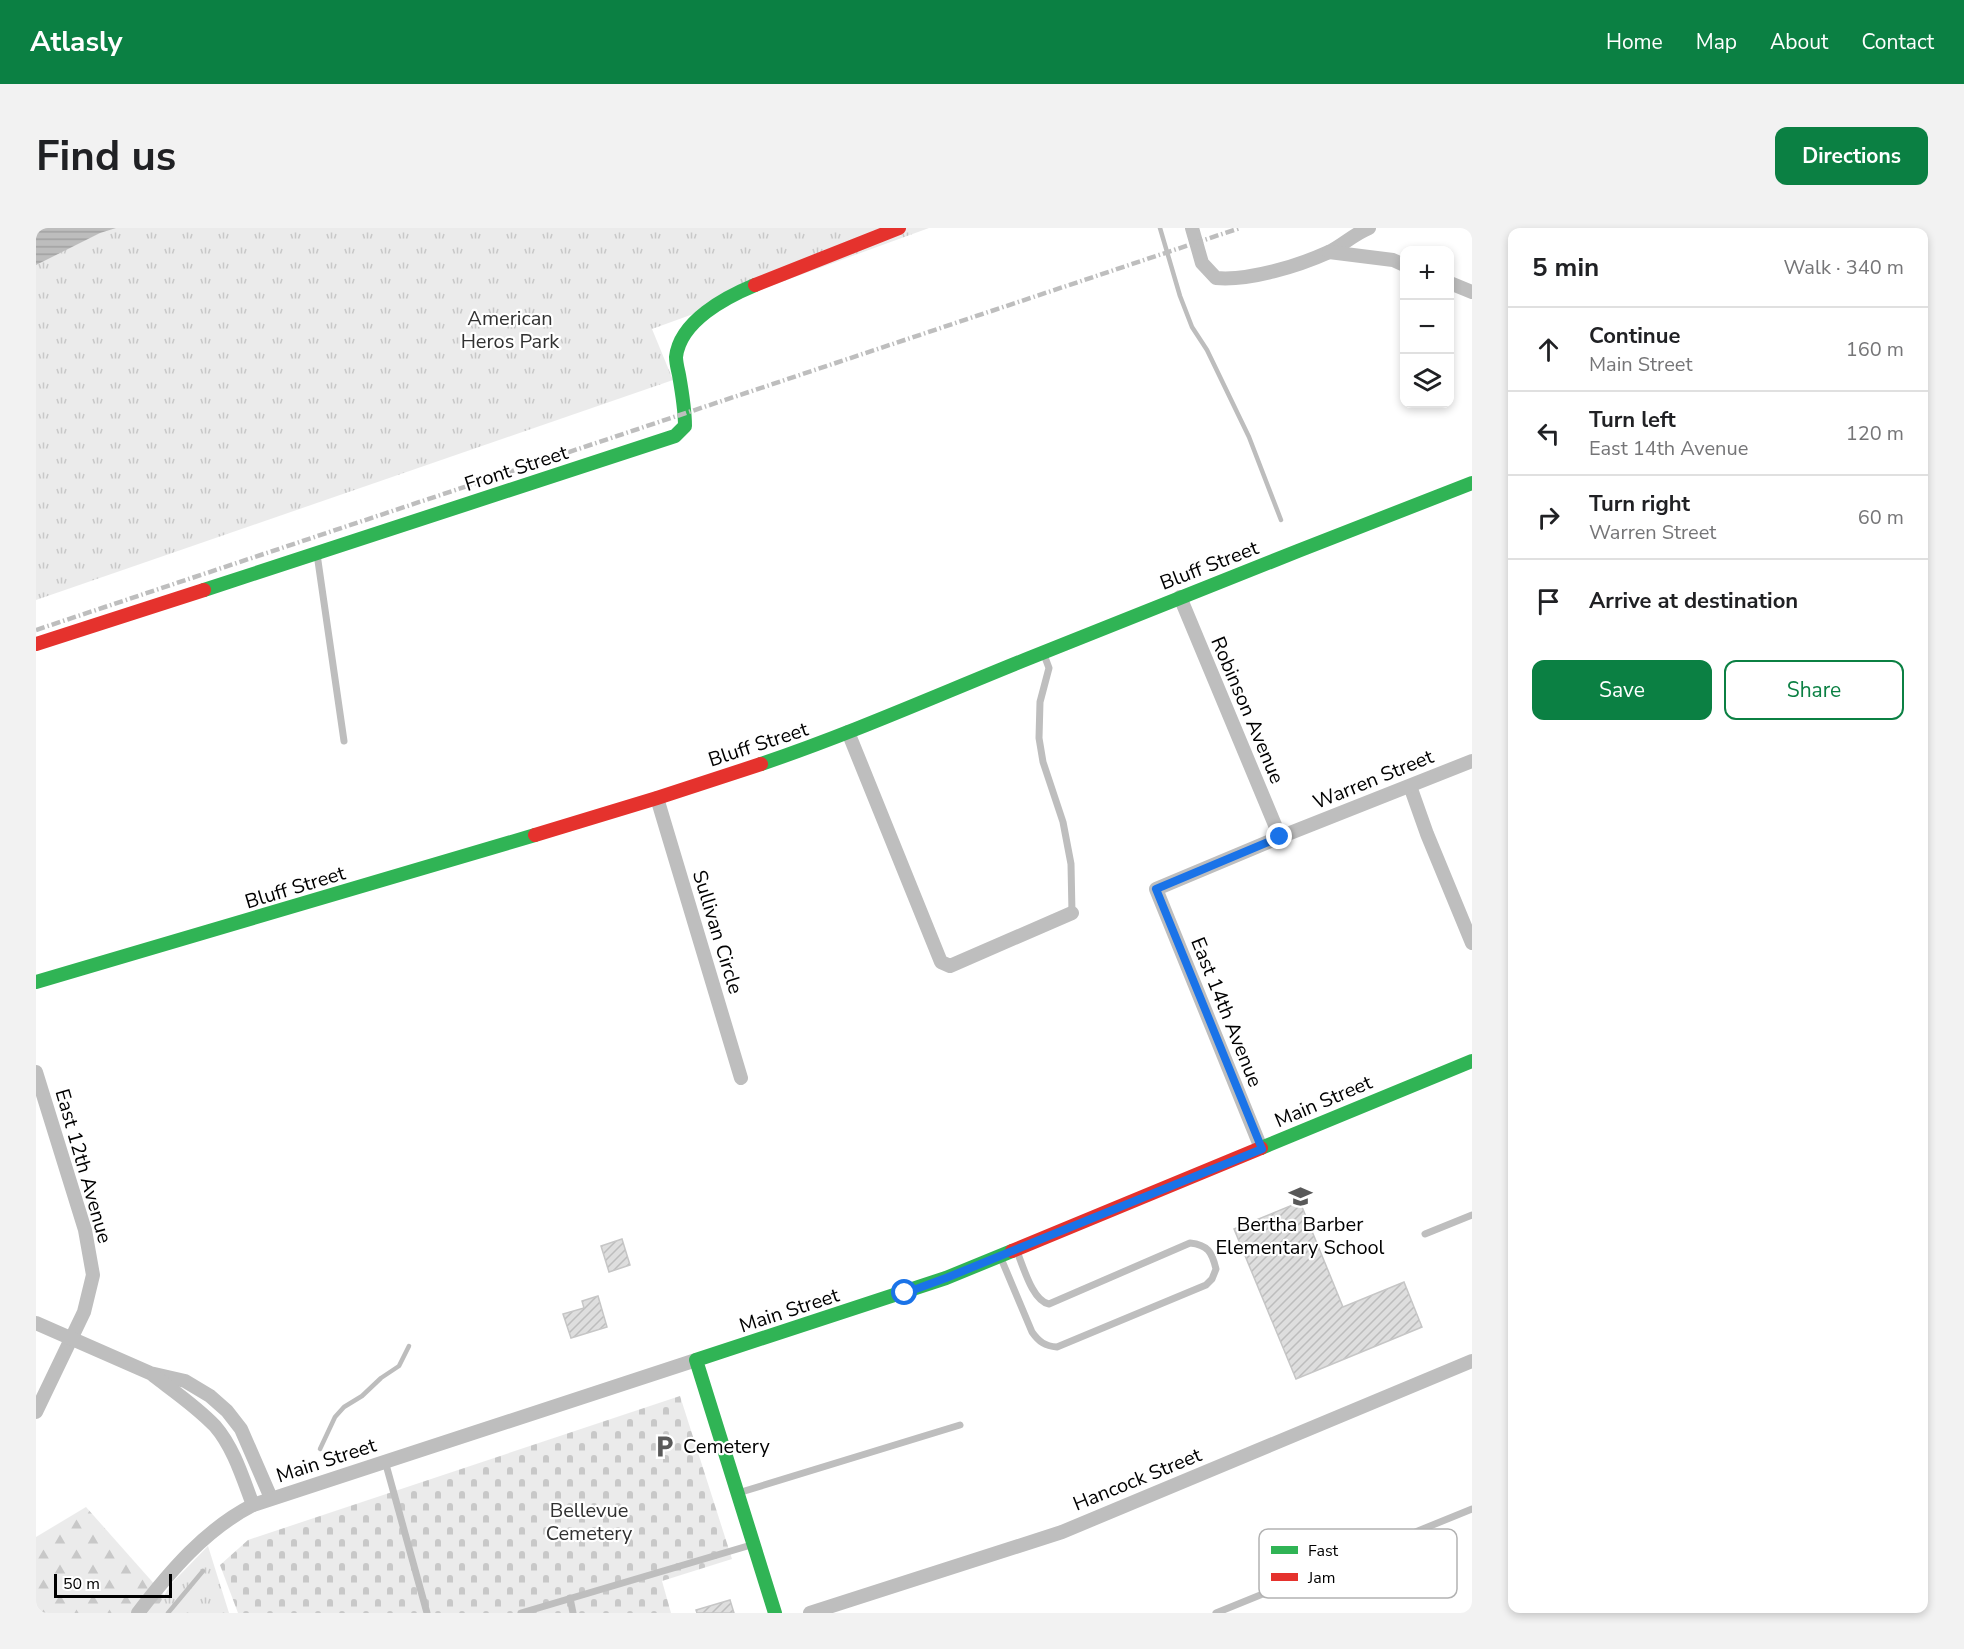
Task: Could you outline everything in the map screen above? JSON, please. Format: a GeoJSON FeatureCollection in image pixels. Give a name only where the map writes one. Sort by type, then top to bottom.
{"type":"FeatureCollection","features":[{"type":"Feature","properties":{"kind":"street","name":"Front Street"},"geometry":{"type":"LineString","coordinates":[[36,644],[675,436],[685,426],[676,358],[681,341],[696,321],[715,305],[746,289],[899,228]]}},
{"type":"Feature","properties":{"kind":"street"},"geometry":{"type":"LineString","coordinates":[[1192,228],[1202,263],[1216,278],[1232,279],[1271,271],[1329,252],[1369,228]]}},
{"type":"Feature","properties":{"kind":"street"},"geometry":{"type":"LineString","coordinates":[[1329,252],[1393,260],[1400,263]]}},
{"type":"Feature","properties":{"kind":"street"},"geometry":{"type":"LineString","coordinates":[[1454,285],[1472,292]]}},
{"type":"Feature","properties":{"kind":"street","name":"Bluff Street"},"geometry":{"type":"LineString","coordinates":[[36,982],[269,916],[657,798],[823,743],[1180,597],[1472,483]]}},
{"type":"Feature","properties":{"kind":"street","name":"Robinson Avenue"},"geometry":{"type":"LineString","coordinates":[[1180,597],[1280,837]]}},
{"type":"Feature","properties":{"kind":"street"},"geometry":{"type":"LineString","coordinates":[[848,732],[941,962],[950,966],[1072,912]]}},
{"type":"Feature","properties":{"kind":"street","name":"Warren Street"},"geometry":{"type":"LineString","coordinates":[[1156,889],[1472,761]]}},
{"type":"Feature","properties":{"kind":"street"},"geometry":{"type":"LineString","coordinates":[[1410,786],[1427,834],[1472,943]]}},
{"type":"Feature","properties":{"kind":"street","name":"Sullivan Circle"},"geometry":{"type":"LineString","coordinates":[[657,798],[741,1078]]}},
{"type":"Feature","properties":{"kind":"street","name":"East 14th Avenue"},"geometry":{"type":"LineString","coordinates":[[1156,889],[1262,1149]]}},
{"type":"Feature","properties":{"kind":"street","name":"Main Street"},"geometry":{"type":"LineString","coordinates":[[138,1613],[157,1588],[201,1542],[219,1526],[253,1505],[905,1293],[1262,1149],[1472,1060]]}},
{"type":"Feature","properties":{"kind":"street","name":"East 12th Avenue"},"geometry":{"type":"LineString","coordinates":[[36,1072],[90,1253],[93,1275],[90,1291],[72,1340],[36,1412]]}},
{"type":"Feature","properties":{"kind":"street"},"geometry":{"type":"LineString","coordinates":[[36,1323],[150,1372],[185,1381],[210,1396],[227,1411],[241,1429],[271,1498]]}},
{"type":"Feature","properties":{"kind":"street"},"geometry":{"type":"LineString","coordinates":[[696,1360],[775,1613]]}},
{"type":"Feature","properties":{"kind":"street","name":"Hancock Street"},"geometry":{"type":"LineString","coordinates":[[810,1613],[1062,1532],[1472,1360]]}},
{"type":"Feature","properties":{"kind":"street"},"geometry":{"type":"LineString","coordinates":[[150,1372],[216,1427],[237,1464],[253,1505]]}},
{"type":"Feature","properties":{"kind":"lane"},"geometry":{"type":"LineString","coordinates":[[317,554],[344,741]]}},
{"type":"Feature","properties":{"kind":"lane"},"geometry":{"type":"LineString","coordinates":[[1043,652],[1049,668],[1040,702],[1039,738],[1043,762],[1065,832],[1071,864],[1072,912]]}},
{"type":"Feature","properties":{"kind":"lane"},"geometry":{"type":"LineString","coordinates":[[1425,1234],[1472,1215]]}},
{"type":"Feature","properties":{"kind":"lane"},"geometry":{"type":"LineString","coordinates":[[1000,1256],[1032,1332],[1047,1346],[1057,1347],[1206,1285],[1212,1279],[1216,1269],[1208,1249],[1200,1244],[1190,1243],[1049,1304],[1043,1303],[1036,1297],[1016,1249]]}},
{"type":"Feature","properties":{"kind":"lane"},"geometry":{"type":"LineString","coordinates":[[738,1493],[960,1425]]}},
{"type":"Feature","properties":{"kind":"lane"},"geometry":{"type":"LineString","coordinates":[[385,1461],[427,1613]]}},
{"type":"Feature","properties":{"kind":"lane"},"geometry":{"type":"LineString","coordinates":[[1423,1529],[1472,1509]]}},
{"type":"Feature","properties":{"kind":"lane"},"geometry":{"type":"LineString","coordinates":[[521,1613],[754,1545]]}},
{"type":"Feature","properties":{"kind":"lane"},"geometry":{"type":"LineString","coordinates":[[1216,1613],[1259,1596]]}},
{"type":"Feature","properties":{"kind":"lane"},"geometry":{"type":"LineString","coordinates":[[570,1598],[573,1613]]}},
{"type":"Feature","properties":{"kind":"green space","name":"American Heros Park"},"geometry":{"type":"Polygon","coordinates":[[[36,228],[929,228],[652,329],[673,380],[36,600],[36,228]]]}},
{"type":"Feature","properties":{"kind":"green space","name":"Bellevue Cemetery"},"geometry":{"type":"Polygon","coordinates":[[[680,1396],[732,1559],[662,1581],[671,1613],[238,1613],[220,1565],[248,1540],[680,1396]]]}},
{"type":"Feature","properties":{"kind":"green space"},"geometry":{"type":"Polygon","coordinates":[[[86,1507],[180,1613],[36,1613],[36,1537],[86,1507]]]}},
{"type":"Feature","properties":{"kind":"green space"},"geometry":{"type":"Polygon","coordinates":[[[208,1546],[229,1613],[154,1613],[171,1584],[208,1546]]]}},
{"type":"Feature","properties":{"kind":"shaded area"},"geometry":{"type":"Polygon","coordinates":[[[36,228],[116,228],[100,233],[36,265],[36,228]]]}},
{"type":"Feature","properties":{"kind":"building","name":"Bertha Barber Elementary School"},"geometry":{"type":"Polygon","coordinates":[[[1300,1202],[1343,1307],[1404,1282],[1422,1327],[1296,1379],[1234,1229],[1300,1202]]]}},
{"type":"Feature","properties":{"kind":"building"},"geometry":{"type":"Polygon","coordinates":[[[622,1239],[630,1265],[609,1272],[601,1246],[622,1239]]]}},
{"type":"Feature","properties":{"kind":"building"},"geometry":{"type":"Polygon","coordinates":[[[598,1296],[607,1327],[571,1338],[563,1314],[584,1308],[582,1301],[598,1296]]]}},
{"type":"Feature","properties":{"kind":"building"},"geometry":{"type":"Polygon","coordinates":[[[730,1600],[734,1613],[697,1613],[696,1610],[730,1600]]]}},
{"type":"Feature","properties":{"kind":"waterway"},"geometry":{"type":"LineString","coordinates":[[1160,228],[1180,296],[1192,327],[1207,350],[1249,437],[1281,520]]}},
{"type":"Feature","properties":{"kind":"waterway"},"geometry":{"type":"LineString","coordinates":[[320,1449],[335,1417],[344,1407],[362,1396],[381,1378],[399,1366],[409,1346]]}},
{"type":"Feature","properties":{"kind":"waterway"},"geometry":{"type":"LineString","coordinates":[[168,1613],[203,1571]]}},
{"type":"Feature","properties":{"kind":"railway"},"geometry":{"type":"LineString","coordinates":[[36,630],[1240,228]]}},
{"type":"Feature","properties":{"kind":"traffic: fast"},"geometry":{"type":"LineString","coordinates":[[204,590],[675,436],[685,426],[676,359],[679,344],[686,332],[706,312],[731,296],[755,285]]}},
{"type":"Feature","properties":{"kind":"traffic: fast"},"geometry":{"type":"LineString","coordinates":[[761,764],[863,726],[1472,483]]}},
{"type":"Feature","properties":{"kind":"traffic: fast"},"geometry":{"type":"LineString","coordinates":[[36,982],[535,835]]}},
{"type":"Feature","properties":{"kind":"traffic: fast"},"geometry":{"type":"LineString","coordinates":[[1261,1148],[1472,1061]]}},
{"type":"Feature","properties":{"kind":"traffic: fast"},"geometry":{"type":"LineString","coordinates":[[775,1613],[696,1360],[946,1278],[1012,1251]]}},
{"type":"Feature","properties":{"kind":"traffic: jam"},"geometry":{"type":"LineString","coordinates":[[755,285],[899,228]]}},
{"type":"Feature","properties":{"kind":"traffic: jam"},"geometry":{"type":"LineString","coordinates":[[36,644],[204,590]]}},
{"type":"Feature","properties":{"kind":"traffic: jam"},"geometry":{"type":"LineString","coordinates":[[535,835],[761,764]]}},
{"type":"Feature","properties":{"kind":"traffic: jam"},"geometry":{"type":"LineString","coordinates":[[1012,1251],[1261,1148]]}},
{"type":"Feature","properties":{"kind":"place","name":"Bertha Barber Elementary School"},"geometry":{"type":"Point","coordinates":[1300,1197]}},
{"type":"Feature","properties":{"kind":"place","name":"Cemetery"},"geometry":{"type":"Point","coordinates":[665,1446]}},
{"type":"Feature","properties":{"kind":"route"},"geometry":{"type":"LineString","coordinates":[[905,1293],[1262,1149],[1156,889],[1280,837]]}}]}
